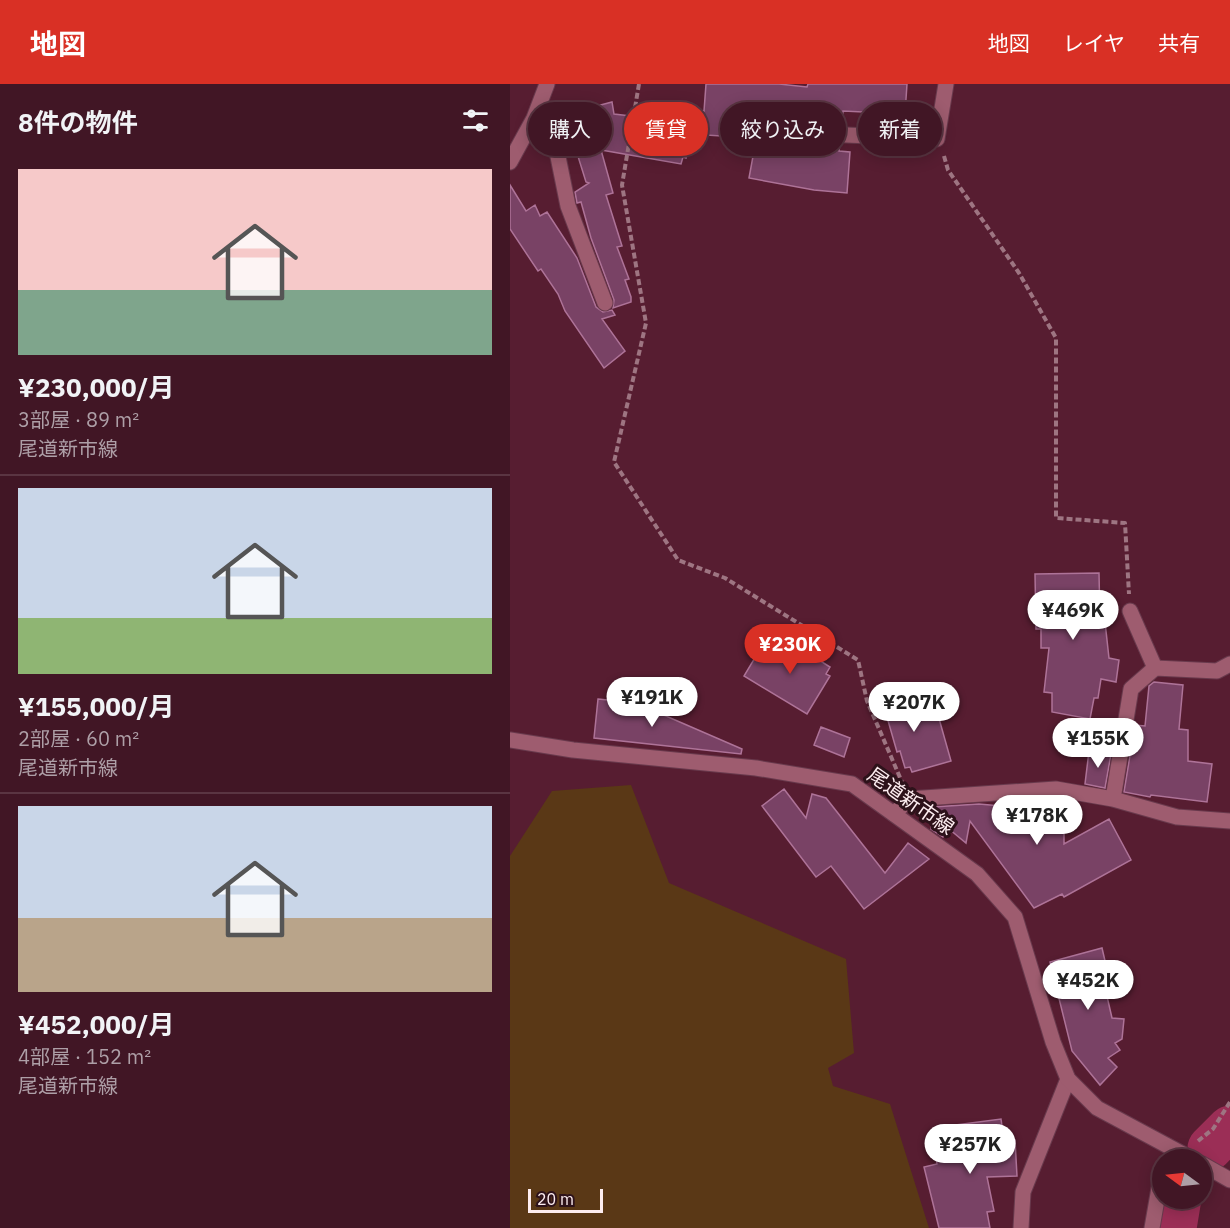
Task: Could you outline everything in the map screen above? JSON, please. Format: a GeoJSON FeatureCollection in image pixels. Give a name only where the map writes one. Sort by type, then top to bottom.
{"type":"FeatureCollection","features":[{"type":"Feature","properties":{"kind":"street"},"geometry":{"type":"LineString","coordinates":[[540,102],[547,84]]}},
{"type":"Feature","properties":{"kind":"street"},"geometry":{"type":"LineString","coordinates":[[942,111],[946,84]]}},
{"type":"Feature","properties":{"kind":"street"},"geometry":{"type":"LineString","coordinates":[[510,162],[528,129]]}},
{"type":"Feature","properties":{"kind":"street"},"geometry":{"type":"LineString","coordinates":[[558,156],[568,206],[605,303]]}},
{"type":"Feature","properties":{"kind":"street"},"geometry":{"type":"LineString","coordinates":[[1130,611],[1155,668]]}},
{"type":"Feature","properties":{"kind":"street"},"geometry":{"type":"LineString","coordinates":[[1113,799],[1131,689],[1155,668],[1217,671],[1230,664]]}},
{"type":"Feature","properties":{"kind":"street","name":"尾道新市線"},"geometry":{"type":"LineString","coordinates":[[510,740],[573,750],[756,768],[852,784],[977,874],[1015,917],[1053,1041],[1068,1079],[1097,1108],[1163,1149]]}},
{"type":"Feature","properties":{"kind":"street"},"geometry":{"type":"LineString","coordinates":[[894,814],[909,799],[1056,789],[1113,799],[1177,817],[1230,821]]}},
{"type":"Feature","properties":{"kind":"street"},"geometry":{"type":"LineString","coordinates":[[1021,1228],[1023,1192],[1068,1079]]}},
{"type":"Feature","properties":{"kind":"street"},"geometry":{"type":"LineString","coordinates":[[1212,1170],[1230,1180]]}},
{"type":"Feature","properties":{"kind":"street"},"geometry":{"type":"LineString","coordinates":[[1152,1228],[1155,1209]]}},
{"type":"Feature","properties":{"kind":"path"},"geometry":{"type":"LineString","coordinates":[[639,84],[622,185],[646,323],[614,462],[678,560],[725,578],[858,660],[867,701],[909,799]]}},
{"type":"Feature","properties":{"kind":"path"},"geometry":{"type":"LineString","coordinates":[[942,151],[948,170],[1019,273],[1056,338],[1056,518],[1125,523],[1130,611]]}},
{"type":"Feature","properties":{"kind":"path"},"geometry":{"type":"LineString","coordinates":[[1183,1149],[1195,1144],[1213,1129],[1230,1102]]}},
{"type":"Feature","properties":{"kind":"shaded area"},"geometry":{"type":"Polygon","coordinates":[[[631,785],[669,883],[846,959],[854,1053],[828,1068],[833,1086],[890,1104],[929,1228],[510,1228],[510,856],[552,791],[631,785]]]}},
{"type":"Feature","properties":{"kind":"building"},"geometry":{"type":"Polygon","coordinates":[[[706,84],[779,84],[807,87],[808,84],[907,84],[906,102],[858,102],[858,112],[846,111],[846,102],[720,102],[720,136],[708,135],[708,102],[705,102],[706,84]]]}},
{"type":"Feature","properties":{"kind":"building"},"geometry":{"type":"Polygon","coordinates":[[[612,102],[614,114],[624,115],[624,154],[612,152],[612,102]]]}},
{"type":"Feature","properties":{"kind":"building"},"geometry":{"type":"Polygon","coordinates":[[[846,152],[850,152],[847,193],[814,190],[749,178],[753,156],[846,156],[846,152]]]}},
{"type":"Feature","properties":{"kind":"building"},"geometry":{"type":"Polygon","coordinates":[[[578,156],[603,156],[613,193],[606,195],[622,246],[617,247],[629,279],[625,280],[631,297],[631,302],[613,308],[614,300],[591,238],[581,202],[577,203],[575,192],[589,183],[586,182],[578,156]]]}},
{"type":"Feature","properties":{"kind":"building"},"geometry":{"type":"Polygon","coordinates":[[[635,156],[686,156],[686,158],[683,157],[681,164],[635,156]]]}},
{"type":"Feature","properties":{"kind":"building"},"geometry":{"type":"Polygon","coordinates":[[[510,185],[526,211],[535,205],[540,216],[547,212],[577,258],[596,307],[603,312],[612,310],[615,315],[602,319],[625,351],[604,368],[565,311],[558,294],[541,269],[538,271],[510,229],[510,185]]]}},
{"type":"Feature","properties":{"kind":"building"},"geometry":{"type":"Polygon","coordinates":[[[1099,573],[1100,621],[1105,622],[1109,658],[1119,660],[1116,682],[1101,679],[1098,698],[1094,698],[1090,719],[1052,712],[1052,693],[1044,692],[1049,648],[1041,648],[1041,629],[1036,629],[1035,574],[1099,573]]]}},
{"type":"Feature","properties":{"kind":"building"},"geometry":{"type":"Polygon","coordinates":[[[765,641],[794,658],[803,644],[824,659],[822,662],[830,667],[826,674],[830,676],[807,714],[744,676],[765,641]]]}},
{"type":"Feature","properties":{"kind":"building"},"geometry":{"type":"Polygon","coordinates":[[[1154,682],[1183,685],[1179,729],[1188,730],[1188,761],[1212,764],[1207,802],[1151,795],[1150,797],[1124,792],[1135,725],[1145,726],[1149,686],[1154,682]]]}},
{"type":"Feature","properties":{"kind":"building"},"geometry":{"type":"Polygon","coordinates":[[[896,686],[901,705],[906,704],[910,715],[936,708],[951,761],[912,772],[910,767],[905,768],[900,751],[897,752],[885,710],[880,711],[875,692],[896,686]]]}},
{"type":"Feature","properties":{"kind":"building"},"geometry":{"type":"Polygon","coordinates":[[[598,699],[636,703],[742,749],[741,754],[594,738],[598,699]]]}},
{"type":"Feature","properties":{"kind":"building"},"geometry":{"type":"Polygon","coordinates":[[[821,727],[850,738],[844,757],[814,745],[821,727]]]}},
{"type":"Feature","properties":{"kind":"building"},"geometry":{"type":"Polygon","coordinates":[[[1089,751],[1111,754],[1105,788],[1085,784],[1089,751]]]}},
{"type":"Feature","properties":{"kind":"building"},"geometry":{"type":"Polygon","coordinates":[[[784,789],[806,818],[812,794],[826,798],[885,873],[908,843],[929,859],[864,909],[831,866],[816,877],[762,806],[784,789]]]}},
{"type":"Feature","properties":{"kind":"building"},"geometry":{"type":"Polygon","coordinates":[[[1045,800],[1064,800],[1064,844],[1109,819],[1131,860],[1064,897],[1062,894],[1034,908],[970,821],[966,843],[949,829],[943,837],[931,829],[933,807],[979,804],[1045,810],[1045,800]]]}},
{"type":"Feature","properties":{"kind":"building"},"geometry":{"type":"Polygon","coordinates":[[[1102,948],[1109,978],[1103,979],[1112,1018],[1124,1019],[1122,1039],[1115,1043],[1120,1050],[1108,1058],[1117,1067],[1100,1085],[1072,1051],[1050,962],[1102,948]]]}},
{"type":"Feature","properties":{"kind":"building"},"geometry":{"type":"Polygon","coordinates":[[[1001,1119],[1004,1140],[1015,1140],[1017,1176],[987,1177],[994,1211],[987,1212],[990,1228],[939,1228],[924,1167],[937,1164],[935,1152],[959,1148],[956,1125],[1001,1119]]]}},
{"type":"Feature","properties":{"kind":"waterway"},"geometry":{"type":"LineString","coordinates":[[1210,1148],[1230,1128]]}},
{"type":"Feature","properties":{"kind":"waterway"},"geometry":{"type":"LineString","coordinates":[[1174,1228],[1177,1209]]}}]}
